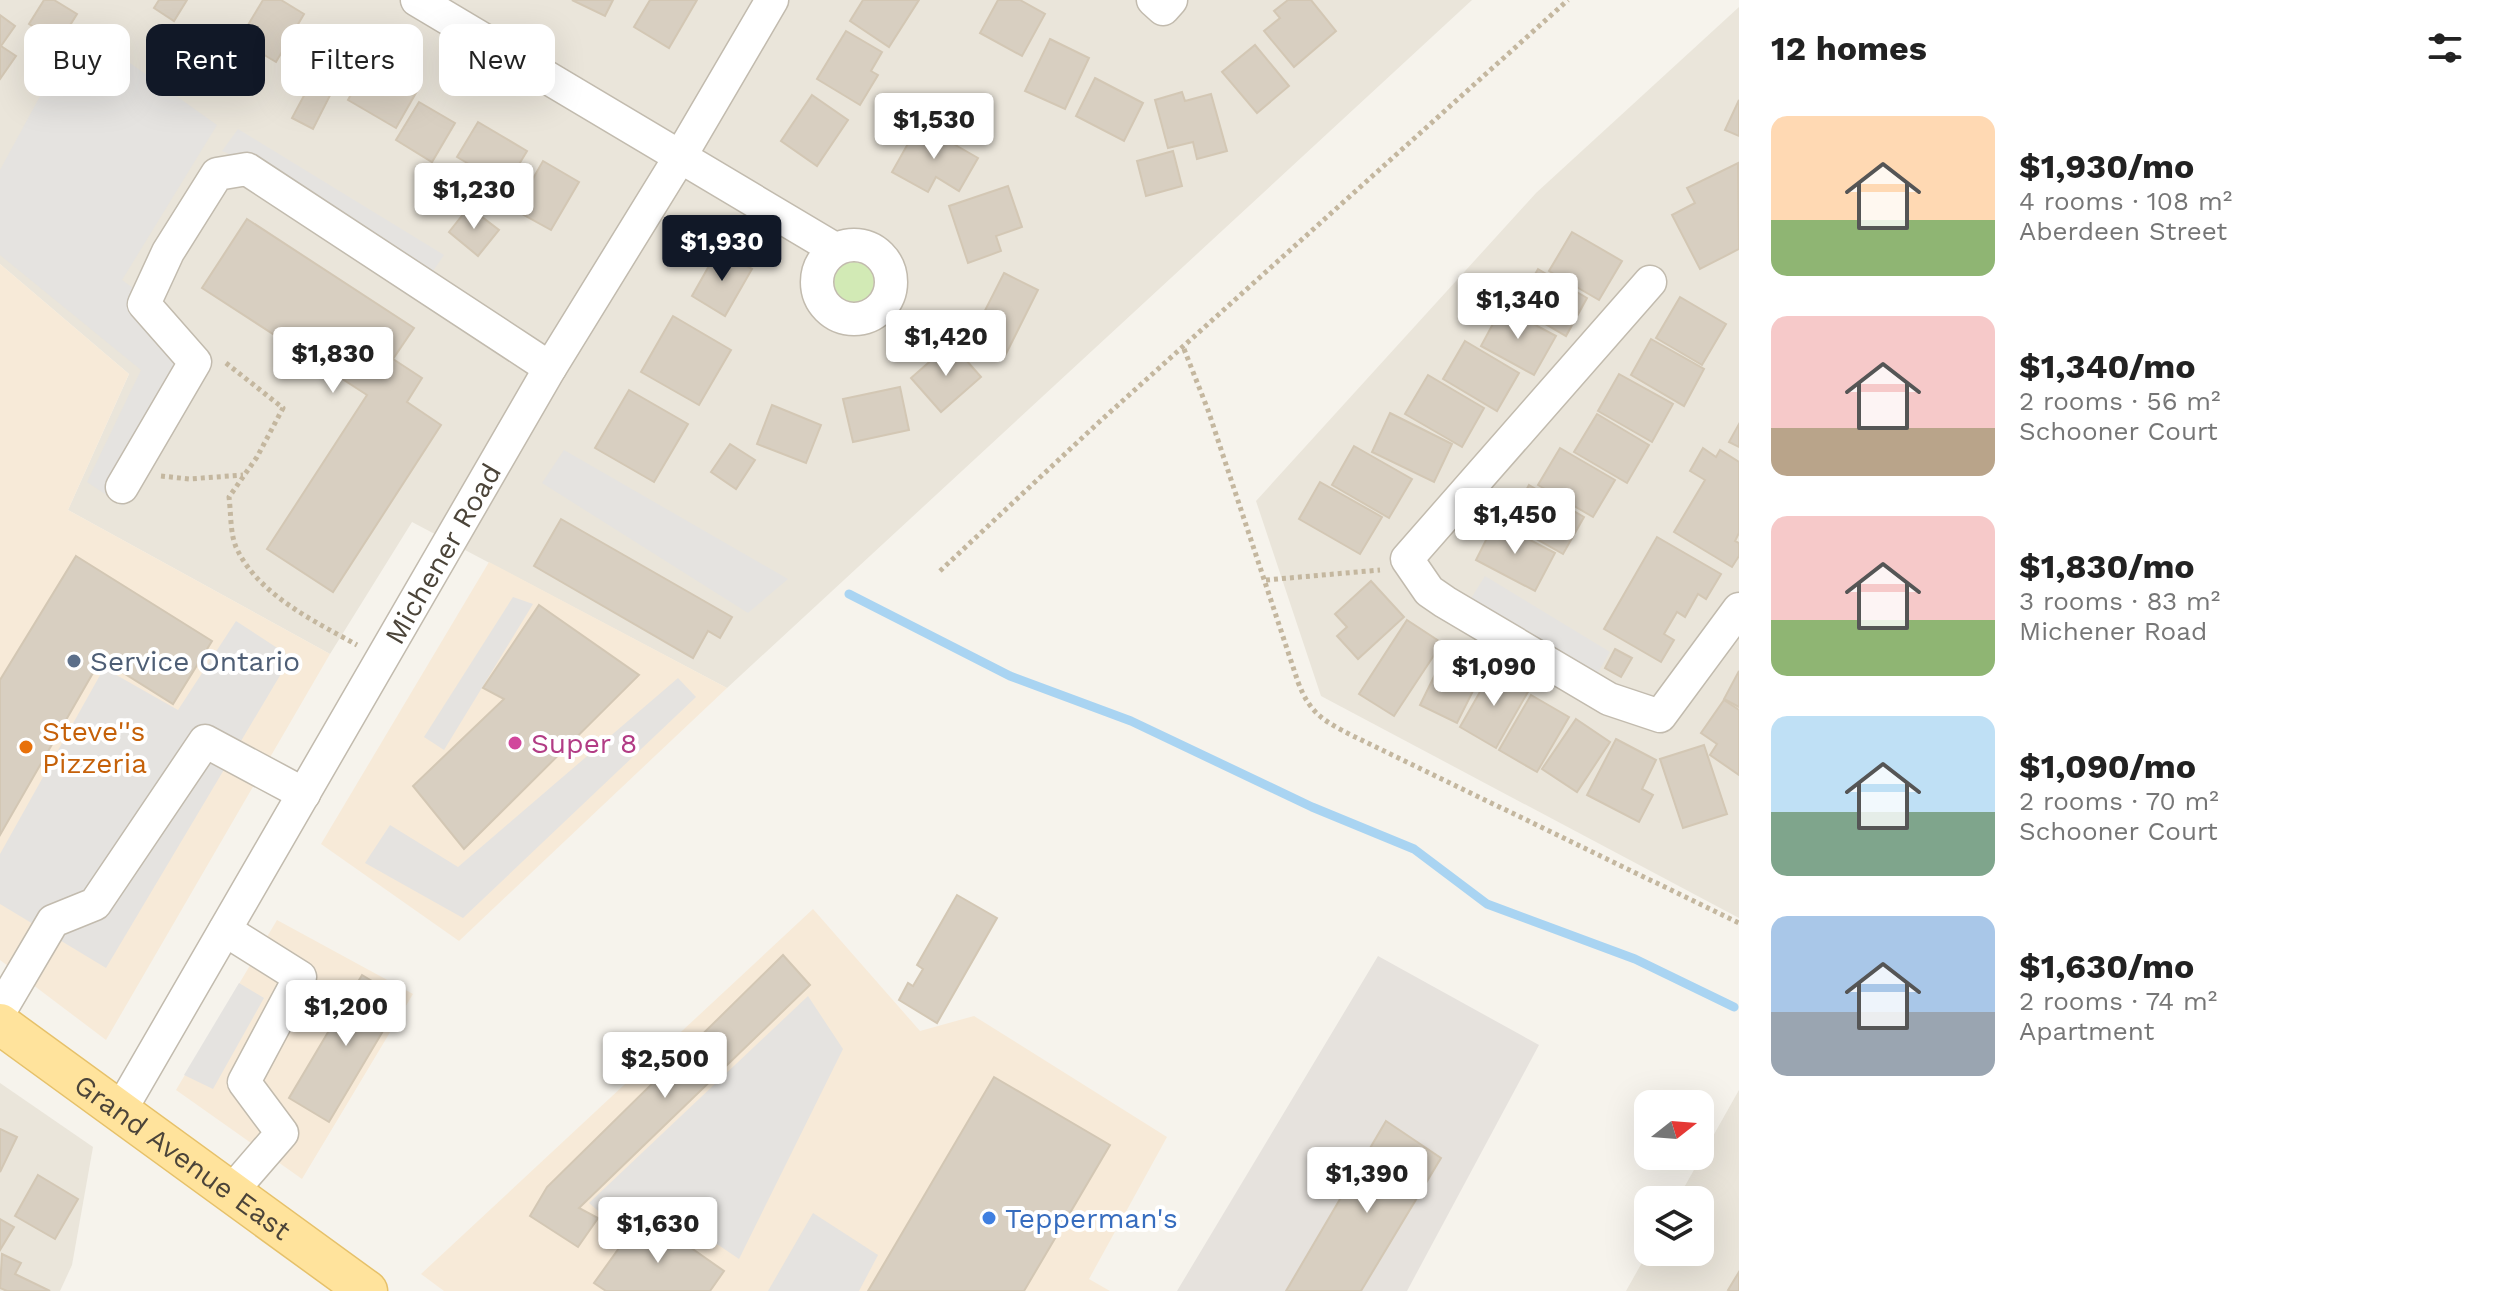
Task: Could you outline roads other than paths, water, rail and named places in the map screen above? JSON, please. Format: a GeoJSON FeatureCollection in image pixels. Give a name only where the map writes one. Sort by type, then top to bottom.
{"type":"FeatureCollection","features":[{"type":"Feature","properties":{"kind":"main road","name":"Grand Avenue East"},"geometry":{"type":"LineString","coordinates":[[0,1024],[367,1291]]}},
{"type":"Feature","properties":{"kind":"street"},"geometry":{"type":"LineString","coordinates":[[417,0],[835,249]]}},
{"type":"Feature","properties":{"kind":"street","name":"Michener Road"},"geometry":{"type":"LineString","coordinates":[[120,1111],[550,368],[772,0]]}},
{"type":"Feature","properties":{"kind":"street"},"geometry":{"type":"LineString","coordinates":[[1153,0],[1163,9],[1171,0]]}},
{"type":"Feature","properties":{"kind":"street"},"geometry":{"type":"LineString","coordinates":[[128,477],[195,362],[144,304],[168,252],[217,174],[247,169],[550,368]]}},
{"type":"Feature","properties":{"kind":"street"},"geometry":{"type":"LineString","coordinates":[[1650,282],[1407,559],[1429,591],[1445,602],[1609,699],[1660,716],[1739,609]]}},
{"type":"Feature","properties":{"kind":"street"},"geometry":{"type":"LineString","coordinates":[[0,1011],[53,921],[95,904],[205,741],[304,794]]}},
{"type":"Feature","properties":{"kind":"street"},"geometry":{"type":"LineString","coordinates":[[225,930],[300,977],[244,1082],[282,1133],[231,1192]]}},
{"type":"Feature","properties":{"kind":"waterway"},"geometry":{"type":"LineString","coordinates":[[849,594],[1010,676],[1131,721],[1312,807],[1414,849],[1487,904],[1635,959],[1734,1007]]}},
{"type":"Feature","properties":{"kind":"place","name":"Service Ontario"},"geometry":{"type":"Point","coordinates":[74,661]}},
{"type":"Feature","properties":{"kind":"place","name":"Super 8"},"geometry":{"type":"Point","coordinates":[515,743]}},
{"type":"Feature","properties":{"kind":"place","name":"Steve''s Pizzeria"},"geometry":{"type":"Point","coordinates":[26,747]}},
{"type":"Feature","properties":{"kind":"place","name":"Tepperman's"},"geometry":{"type":"Point","coordinates":[989,1218]}}]}
